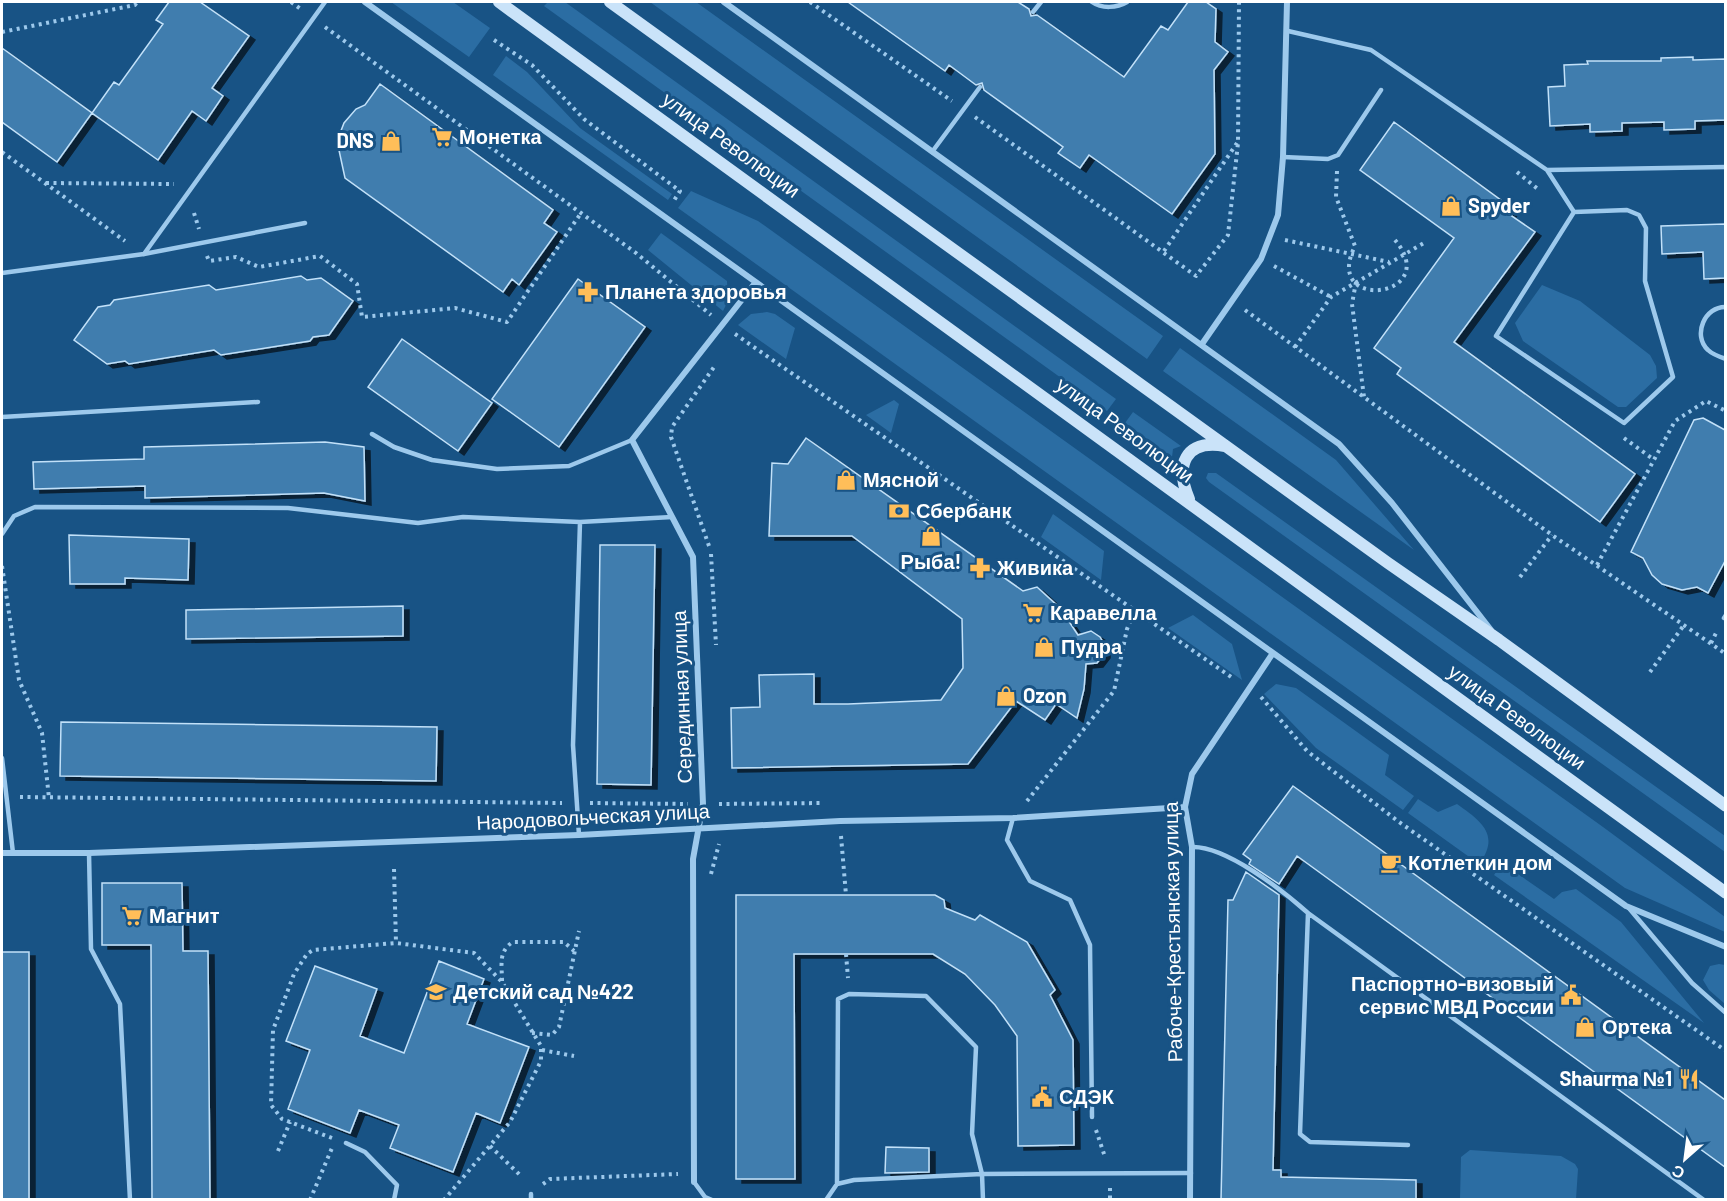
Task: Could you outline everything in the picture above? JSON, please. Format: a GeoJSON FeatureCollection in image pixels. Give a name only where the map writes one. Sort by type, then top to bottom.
{"type":"FeatureCollection","features":[{"type":"Feature","properties":{"kind":"main road","name":"улица Революции"},"geometry":{"type":"LineString","coordinates":[[499,2],[1189,501],[1725,893]]}},
{"type":"Feature","properties":{"kind":"main road"},"geometry":{"type":"LineString","coordinates":[[610,2],[1388,563],[1499,640],[1725,806]]}},
{"type":"Feature","properties":{"kind":"main road"},"geometry":{"type":"LineString","coordinates":[[1189,501],[1181,481],[1184,462],[1189,453],[1198,447],[1212,444],[1226,446]]}},
{"type":"Feature","properties":{"kind":"street"},"geometry":{"type":"LineString","coordinates":[[365,2],[1626,906],[1725,947]]}},
{"type":"Feature","properties":{"kind":"street"},"geometry":{"type":"LineString","coordinates":[[724,2],[1339,444],[1392,503],[1499,640]]}},
{"type":"Feature","properties":{"kind":"street"},"geometry":{"type":"LineString","coordinates":[[1202,344],[1262,259],[1278,215],[1283,157],[1287,2]]}},
{"type":"Feature","properties":{"kind":"street"},"geometry":{"type":"LineString","coordinates":[[632,440],[724,326],[755,283]]}},
{"type":"Feature","properties":{"kind":"street","name":"Серединная улица"},"geometry":{"type":"LineString","coordinates":[[632,440],[693,557],[703,804],[693,859],[694,1182]]}},
{"type":"Feature","properties":{"kind":"street","name":"Рабоче-Крестьянская улица"},"geometry":{"type":"LineString","coordinates":[[1190,1200],[1192,847],[1185,807],[1192,774],[1273,653]]}},
{"type":"Feature","properties":{"kind":"street","name":"Народовольческая улица"},"geometry":{"type":"LineString","coordinates":[[2,853],[89,853],[579,836],[840,822],[1013,818],[1185,807]]}},
{"type":"Feature","properties":{"kind":"lane"},"geometry":{"type":"LineString","coordinates":[[144,254],[325,2]]}},
{"type":"Feature","properties":{"kind":"lane"},"geometry":{"type":"LineString","coordinates":[[1033,12],[1041,2]]}},
{"type":"Feature","properties":{"kind":"lane"},"geometry":{"type":"LineString","coordinates":[[1092,2],[1118,7],[1127,2]]}},
{"type":"Feature","properties":{"kind":"lane"},"geometry":{"type":"LineString","coordinates":[[1287,31],[1371,50],[1547,170],[1574,212]]}},
{"type":"Feature","properties":{"kind":"lane"},"geometry":{"type":"LineString","coordinates":[[932,152],[980,87]]}},
{"type":"Feature","properties":{"kind":"lane"},"geometry":{"type":"LineString","coordinates":[[1283,157],[1328,159],[1338,155],[1381,90]]}},
{"type":"Feature","properties":{"kind":"lane"},"geometry":{"type":"LineString","coordinates":[[1547,170],[1725,167]]}},
{"type":"Feature","properties":{"kind":"lane"},"geometry":{"type":"LineString","coordinates":[[1628,210],[1639,216],[1646,228],[1645,281],[1673,377],[1624,423],[1496,336],[1574,212],[1628,210]]}},
{"type":"Feature","properties":{"kind":"lane"},"geometry":{"type":"LineString","coordinates":[[2,273],[144,254],[305,223]]}},
{"type":"Feature","properties":{"kind":"lane"},"geometry":{"type":"LineString","coordinates":[[1725,307],[1718,307],[1707,315],[1702,326],[1701,338],[1708,351],[1725,359]]}},
{"type":"Feature","properties":{"kind":"lane"},"geometry":{"type":"LineString","coordinates":[[2,417],[258,402]]}},
{"type":"Feature","properties":{"kind":"lane"},"geometry":{"type":"LineString","coordinates":[[372,434],[394,447],[432,460],[497,469],[569,466],[632,440]]}},
{"type":"Feature","properties":{"kind":"lane"},"geometry":{"type":"LineString","coordinates":[[2,534],[14,516],[35,507],[288,508],[418,523],[463,518],[580,522],[672,517]]}},
{"type":"Feature","properties":{"kind":"lane"},"geometry":{"type":"LineString","coordinates":[[579,836],[573,745],[580,522]]}},
{"type":"Feature","properties":{"kind":"lane"},"geometry":{"type":"LineString","coordinates":[[2,758],[13,853]]}},
{"type":"Feature","properties":{"kind":"lane"},"geometry":{"type":"LineString","coordinates":[[1013,818],[1007,840],[1030,881],[1070,900],[1090,945],[1092,1117]]}},
{"type":"Feature","properties":{"kind":"lane"},"geometry":{"type":"LineString","coordinates":[[1192,847],[1208,847],[1280,888],[1308,913],[1704,1200]]}},
{"type":"Feature","properties":{"kind":"lane"},"geometry":{"type":"LineString","coordinates":[[89,853],[91,949],[120,1004],[130,1200]]}},
{"type":"Feature","properties":{"kind":"lane"},"geometry":{"type":"LineString","coordinates":[[1626,906],[1692,983],[1725,1012]]}},
{"type":"Feature","properties":{"kind":"lane"},"geometry":{"type":"LineString","coordinates":[[1308,913],[1300,1134],[1310,1142],[1408,1145]]}},
{"type":"Feature","properties":{"kind":"lane"},"geometry":{"type":"LineString","coordinates":[[826,1200],[837,1184],[838,999],[849,994],[926,996],[976,1047],[972,1134],[982,1174],[983,1200]]}},
{"type":"Feature","properties":{"kind":"lane"},"geometry":{"type":"LineString","coordinates":[[346,1143],[365,1152],[397,1185],[394,1200]]}},
{"type":"Feature","properties":{"kind":"lane"},"geometry":{"type":"LineString","coordinates":[[837,1184],[854,1180],[982,1174],[1191,1173]]}},
{"type":"Feature","properties":{"kind":"lane"},"geometry":{"type":"LineString","coordinates":[[694,1182],[705,1197],[712,1200]]}},
{"type":"Feature","properties":{"kind":"path"},"geometry":{"type":"LineString","coordinates":[[2,32],[135,5],[137,2]]}},
{"type":"Feature","properties":{"kind":"path"},"geometry":{"type":"LineString","coordinates":[[291,2],[304,11],[297,21]]}},
{"type":"Feature","properties":{"kind":"path"},"geometry":{"type":"LineString","coordinates":[[810,2],[1164,251],[1196,276],[1228,236],[1238,143],[1239,2]]}},
{"type":"Feature","properties":{"kind":"path"},"geometry":{"type":"LineString","coordinates":[[313,18],[636,253],[724,326],[1234,679]]}},
{"type":"Feature","properties":{"kind":"path"},"geometry":{"type":"LineString","coordinates":[[494,40],[532,65],[584,119],[680,191]]}},
{"type":"Feature","properties":{"kind":"path"},"geometry":{"type":"LineString","coordinates":[[1164,251],[1238,143]]}},
{"type":"Feature","properties":{"kind":"path"},"geometry":{"type":"LineString","coordinates":[[2,152],[126,241]]}},
{"type":"Feature","properties":{"kind":"path"},"geometry":{"type":"LineString","coordinates":[[1338,155],[1336,197],[1354,246],[1350,254],[1349,267],[1356,282],[1370,291],[1381,292],[1392,289],[1400,281],[1405,271],[1404,255],[1395,240]]}},
{"type":"Feature","properties":{"kind":"path"},"geometry":{"type":"LineString","coordinates":[[1508,166],[1544,194]]}},
{"type":"Feature","properties":{"kind":"path"},"geometry":{"type":"LineString","coordinates":[[46,183],[178,184],[187,194],[209,261],[236,257],[259,267],[320,256],[357,284],[362,317],[454,308],[507,322],[581,213]]}},
{"type":"Feature","properties":{"kind":"path"},"geometry":{"type":"LineString","coordinates":[[172,192],[178,184]]}},
{"type":"Feature","properties":{"kind":"path"},"geometry":{"type":"LineString","coordinates":[[1269,237],[1390,262]]}},
{"type":"Feature","properties":{"kind":"path"},"geometry":{"type":"LineString","coordinates":[[115,243],[135,240]]}},
{"type":"Feature","properties":{"kind":"path"},"geometry":{"type":"LineString","coordinates":[[1295,346],[1331,297],[1424,243]]}},
{"type":"Feature","properties":{"kind":"path"},"geometry":{"type":"LineString","coordinates":[[1262,259],[1331,297]]}},
{"type":"Feature","properties":{"kind":"path"},"geometry":{"type":"LineString","coordinates":[[1356,282],[1352,304],[1364,397]]}},
{"type":"Feature","properties":{"kind":"path"},"geometry":{"type":"LineString","coordinates":[[1245,310],[1552,535],[1725,654]]}},
{"type":"Feature","properties":{"kind":"path"},"geometry":{"type":"LineString","coordinates":[[1597,565],[1675,421],[1706,400],[1725,411]]}},
{"type":"Feature","properties":{"kind":"path"},"geometry":{"type":"LineString","coordinates":[[1622,437],[1653,459]]}},
{"type":"Feature","properties":{"kind":"path"},"geometry":{"type":"LineString","coordinates":[[1520,577],[1552,535]]}},
{"type":"Feature","properties":{"kind":"path"},"geometry":{"type":"LineString","coordinates":[[2,566],[19,680],[42,733],[49,798]]}},
{"type":"Feature","properties":{"kind":"path"},"geometry":{"type":"LineString","coordinates":[[1013,818],[1114,691],[1127,629],[1135,610]]}},
{"type":"Feature","properties":{"kind":"path"},"geometry":{"type":"LineString","coordinates":[[1650,672],[1684,625]]}},
{"type":"Feature","properties":{"kind":"path"},"geometry":{"type":"LineString","coordinates":[[1261,696],[1307,751],[1399,822],[1725,1051]]}},
{"type":"Feature","properties":{"kind":"path"},"geometry":{"type":"LineString","coordinates":[[6,797],[703,804],[827,803]]}},
{"type":"Feature","properties":{"kind":"path"},"geometry":{"type":"LineString","coordinates":[[1016,800],[1028,800]]}},
{"type":"Feature","properties":{"kind":"path"},"geometry":{"type":"LineString","coordinates":[[840,822],[846,895]]}},
{"type":"Feature","properties":{"kind":"path"},"geometry":{"type":"LineString","coordinates":[[394,869],[396,944]]}},
{"type":"Feature","properties":{"kind":"path"},"geometry":{"type":"LineString","coordinates":[[532,1033],[552,1035],[559,1027],[579,931]]}},
{"type":"Feature","properties":{"kind":"path"},"geometry":{"type":"LineString","coordinates":[[502,982],[502,955],[507,946],[513,942],[564,942],[574,952]]}},
{"type":"Feature","properties":{"kind":"path"},"geometry":{"type":"LineString","coordinates":[[311,1199],[336,1139],[290,1122],[273,1112],[270,1105],[273,1030],[301,960],[313,950],[396,944],[474,953],[502,982],[542,1050],[542,1061],[510,1122],[444,1200]]}},
{"type":"Feature","properties":{"kind":"path"},"geometry":{"type":"LineString","coordinates":[[846,954],[849,994]]}},
{"type":"Feature","properties":{"kind":"path"},"geometry":{"type":"LineString","coordinates":[[542,1050],[574,1056]]}},
{"type":"Feature","properties":{"kind":"path"},"geometry":{"type":"LineString","coordinates":[[278,1151],[290,1122]]}},
{"type":"Feature","properties":{"kind":"path"},"geometry":{"type":"LineString","coordinates":[[490,1146],[521,1176]]}},
{"type":"Feature","properties":{"kind":"path"},"geometry":{"type":"LineString","coordinates":[[531,1197],[550,1179],[693,1173]]}},
{"type":"Feature","properties":{"kind":"shaded area"},"geometry":{"type":"Polygon","coordinates":[[[391,2],[453,2],[490,28],[469,57],[391,2]]]}},
{"type":"Feature","properties":{"kind":"shaded area"},"geometry":{"type":"Polygon","coordinates":[[[548,2],[565,2],[1116,399],[1107,411],[544,6],[548,2]]]}},
{"type":"Feature","properties":{"kind":"shaded area"},"geometry":{"type":"Polygon","coordinates":[[[650,2],[696,2],[1163,336],[1147,359],[650,2]]]}},
{"type":"Feature","properties":{"kind":"shaded area"},"geometry":{"type":"Polygon","coordinates":[[[506,56],[527,72],[580,128],[672,194],[668,200],[493,75],[506,56]]]}},
{"type":"Feature","properties":{"kind":"shaded area"},"geometry":{"type":"Polygon","coordinates":[[[691,191],[758,221],[1603,827],[1725,917],[1725,932],[1625,888],[678,208],[691,191]]]}},
{"type":"Feature","properties":{"kind":"shaded area"},"geometry":{"type":"Polygon","coordinates":[[[661,233],[727,281],[728,301],[723,311],[648,250],[661,233]]]}},
{"type":"Feature","properties":{"kind":"shaded area"},"geometry":{"type":"Polygon","coordinates":[[[1542,285],[1580,301],[1650,355],[1656,366],[1657,378],[1626,407],[1618,407],[1523,341],[1515,323],[1542,285]]]}},
{"type":"Feature","properties":{"kind":"shaded area"},"geometry":{"type":"Polygon","coordinates":[[[767,312],[775,314],[795,328],[786,359],[738,325],[751,314],[767,312]]]}},
{"type":"Feature","properties":{"kind":"shaded area"},"geometry":{"type":"Polygon","coordinates":[[[1180,348],[1336,460],[1414,550],[1163,371],[1180,348]]]}},
{"type":"Feature","properties":{"kind":"shaded area"},"geometry":{"type":"Polygon","coordinates":[[[894,400],[899,404],[891,433],[866,415],[894,400]]]}},
{"type":"Feature","properties":{"kind":"shaded area"},"geometry":{"type":"Polygon","coordinates":[[[1133,412],[1181,446],[1173,449],[1172,457],[1125,423],[1133,412]]]}},
{"type":"Feature","properties":{"kind":"shaded area"},"geometry":{"type":"Polygon","coordinates":[[[1208,473],[1216,473],[1725,836],[1725,852],[1209,482],[1206,478],[1208,473]]]}},
{"type":"Feature","properties":{"kind":"shaded area"},"geometry":{"type":"Polygon","coordinates":[[[1053,514],[1104,551],[1101,580],[1041,537],[1053,514]]]}},
{"type":"Feature","properties":{"kind":"shaded area"},"geometry":{"type":"Polygon","coordinates":[[[1193,615],[1232,644],[1242,680],[1168,628],[1193,615]]]}},
{"type":"Feature","properties":{"kind":"shaded area"},"geometry":{"type":"Polygon","coordinates":[[[1276,684],[1296,688],[1389,755],[1385,775],[1414,796],[1403,810],[1316,748],[1264,694],[1276,684]]]}},
{"type":"Feature","properties":{"kind":"shaded area"},"geometry":{"type":"Polygon","coordinates":[[[1418,799],[1438,812],[1457,804],[1474,816],[1488,837],[1485,854],[1479,864],[1408,813],[1418,799]]]}},
{"type":"Feature","properties":{"kind":"shaded area"},"geometry":{"type":"Polygon","coordinates":[[[1502,863],[1554,899],[1562,892],[1576,889],[1621,922],[1704,1023],[1494,875],[1502,863]]]}},
{"type":"Feature","properties":{"kind":"shaded area"},"geometry":{"type":"Polygon","coordinates":[[[1725,965],[1725,1004],[1709,990],[1703,980],[1710,966],[1725,965]]]}},
{"type":"Feature","properties":{"kind":"shaded area"},"geometry":{"type":"Polygon","coordinates":[[[1470,1150],[1561,1156],[1575,1164],[1578,1169],[1576,1199],[1460,1199],[1461,1157],[1470,1150]]]}},
{"type":"Feature","properties":{"kind":"building"},"geometry":{"type":"Polygon","coordinates":[[[169,2],[200,2],[249,36],[212,88],[223,96],[206,121],[192,111],[158,160],[92,113],[114,82],[119,85],[163,24],[156,20],[169,2]]]}},
{"type":"Feature","properties":{"kind":"building"},"geometry":{"type":"Polygon","coordinates":[[[848,2],[1018,2],[1029,9],[1031,16],[1037,15],[1124,77],[1161,26],[1168,30],[1188,2],[1206,2],[1216,9],[1215,42],[1228,52],[1214,70],[1215,154],[1172,214],[1089,155],[1080,168],[1058,153],[1063,147],[984,90],[982,83],[976,85],[949,65],[945,71],[848,2]]]}},
{"type":"Feature","properties":{"kind":"building"},"geometry":{"type":"Polygon","coordinates":[[[2,48],[92,113],[57,162],[2,122],[2,48]]]}},
{"type":"Feature","properties":{"kind":"building"},"geometry":{"type":"Polygon","coordinates":[[[1693,57],[1693,60],[1725,59],[1725,120],[1695,121],[1695,129],[1664,130],[1664,122],[1622,123],[1622,131],[1590,132],[1590,124],[1550,126],[1548,87],[1565,86],[1564,65],[1588,64],[1587,61],[1661,61],[1661,58],[1693,57]]]}},
{"type":"Feature","properties":{"kind":"building"},"geometry":{"type":"Polygon","coordinates":[[[380,84],[553,210],[544,223],[557,232],[519,285],[512,279],[503,292],[345,178],[337,141],[344,123],[356,109],[365,105],[380,84]]]}},
{"type":"Feature","properties":{"kind":"building"},"geometry":{"type":"Polygon","coordinates":[[[1394,122],[1513,209],[1509,214],[1535,232],[1454,342],[1635,474],[1600,522],[1397,374],[1401,368],[1374,348],[1454,238],[1360,170],[1394,122]]]}},
{"type":"Feature","properties":{"kind":"building"},"geometry":{"type":"Polygon","coordinates":[[[1725,224],[1725,278],[1704,279],[1703,252],[1662,254],[1661,226],[1725,224]]]}},
{"type":"Feature","properties":{"kind":"building"},"geometry":{"type":"Polygon","coordinates":[[[301,276],[307,280],[321,278],[353,301],[329,335],[313,337],[310,341],[221,355],[214,350],[129,364],[125,361],[107,364],[74,340],[98,307],[110,305],[114,300],[209,285],[216,290],[301,276]]]}},
{"type":"Feature","properties":{"kind":"building"},"geometry":{"type":"Polygon","coordinates":[[[578,279],[645,327],[559,447],[492,399],[578,279]]]}},
{"type":"Feature","properties":{"kind":"building"},"geometry":{"type":"Polygon","coordinates":[[[402,339],[492,403],[458,451],[368,387],[402,339]]]}},
{"type":"Feature","properties":{"kind":"building"},"geometry":{"type":"Polygon","coordinates":[[[1703,418],[1725,430],[1725,561],[1708,593],[1697,587],[1682,590],[1662,584],[1652,575],[1643,558],[1631,552],[1694,420],[1703,418]]]}},
{"type":"Feature","properties":{"kind":"building"},"geometry":{"type":"Polygon","coordinates":[[[806,438],[1023,591],[1037,587],[1060,608],[1078,635],[1091,631],[1100,637],[1104,644],[1104,654],[1097,663],[1086,664],[1084,689],[1077,718],[1056,704],[1045,720],[1016,701],[968,764],[732,768],[731,708],[760,707],[759,675],[814,674],[814,704],[848,704],[941,700],[963,668],[962,619],[852,536],[769,536],[772,463],[788,464],[806,438]]]}},
{"type":"Feature","properties":{"kind":"building"},"geometry":{"type":"Polygon","coordinates":[[[325,442],[364,447],[365,501],[324,493],[145,498],[145,486],[34,489],[33,462],[144,459],[144,447],[325,442]]]}},
{"type":"Feature","properties":{"kind":"building"},"geometry":{"type":"Polygon","coordinates":[[[69,535],[189,539],[188,580],[125,578],[125,584],[70,584],[69,535]]]}},
{"type":"Feature","properties":{"kind":"building"},"geometry":{"type":"Polygon","coordinates":[[[600,545],[655,545],[651,785],[597,784],[600,545]]]}},
{"type":"Feature","properties":{"kind":"building"},"geometry":{"type":"Polygon","coordinates":[[[403,606],[403,636],[186,639],[186,610],[403,606]]]}},
{"type":"Feature","properties":{"kind":"building"},"geometry":{"type":"Polygon","coordinates":[[[61,722],[437,727],[436,781],[60,776],[61,722]]]}},
{"type":"Feature","properties":{"kind":"building"},"geometry":{"type":"Polygon","coordinates":[[[1293,786],[1725,1100],[1725,1167],[1297,856],[1279,884],[1249,864],[1251,860],[1243,854],[1293,786]]]}},
{"type":"Feature","properties":{"kind":"building"},"geometry":{"type":"Polygon","coordinates":[[[1246,872],[1279,895],[1273,1170],[1281,1170],[1281,1177],[1416,1180],[1416,1200],[1221,1200],[1228,900],[1233,900],[1246,872]]]}},
{"type":"Feature","properties":{"kind":"building"},"geometry":{"type":"Polygon","coordinates":[[[102,883],[182,883],[183,951],[208,951],[210,1200],[152,1200],[151,945],[102,945],[102,883]]]}},
{"type":"Feature","properties":{"kind":"building"},"geometry":{"type":"Polygon","coordinates":[[[736,895],[935,895],[944,900],[945,908],[975,920],[980,915],[1027,942],[1055,990],[1050,995],[1073,1040],[1074,1145],[1018,1146],[1017,1036],[995,1005],[965,974],[933,954],[794,954],[795,1179],[736,1179],[736,895]]]}},
{"type":"Feature","properties":{"kind":"building"},"geometry":{"type":"Polygon","coordinates":[[[2,952],[29,952],[29,1200],[2,1200],[2,952]]]}},
{"type":"Feature","properties":{"kind":"building"},"geometry":{"type":"Polygon","coordinates":[[[439,961],[484,979],[467,1024],[529,1047],[500,1123],[476,1113],[453,1172],[390,1148],[399,1125],[359,1110],[350,1133],[288,1109],[310,1050],[286,1041],[315,966],[377,989],[360,1036],[404,1053],[439,961]]]}},
{"type":"Feature","properties":{"kind":"building"},"geometry":{"type":"Polygon","coordinates":[[[886,1147],[929,1148],[929,1172],[885,1173],[886,1147]]]}},
{"type":"Feature","properties":{"kind":"place","name":"Монетка"},"geometry":{"type":"Point","coordinates":[442,137]}},
{"type":"Feature","properties":{"kind":"place","name":"DNS"},"geometry":{"type":"Point","coordinates":[391,141]}},
{"type":"Feature","properties":{"kind":"place","name":"Spyder"},"geometry":{"type":"Point","coordinates":[1451,206]}},
{"type":"Feature","properties":{"kind":"place","name":"Планета здоровья"},"geometry":{"type":"Point","coordinates":[588,292]}},
{"type":"Feature","properties":{"kind":"place","name":"Мясной"},"geometry":{"type":"Point","coordinates":[846,480]}},
{"type":"Feature","properties":{"kind":"place","name":"Сбербанк"},"geometry":{"type":"Point","coordinates":[899,511]}},
{"type":"Feature","properties":{"kind":"place","name":"Рыба!"},"geometry":{"type":"Point","coordinates":[931,536]}},
{"type":"Feature","properties":{"kind":"place","name":"Живика"},"geometry":{"type":"Point","coordinates":[980,568]}},
{"type":"Feature","properties":{"kind":"place","name":"Каравелла"},"geometry":{"type":"Point","coordinates":[1033,613]}},
{"type":"Feature","properties":{"kind":"place","name":"Пудра"},"geometry":{"type":"Point","coordinates":[1044,647]}},
{"type":"Feature","properties":{"kind":"place","name":"Ozon"},"geometry":{"type":"Point","coordinates":[1006,696]}},
{"type":"Feature","properties":{"kind":"place","name":"Котлеткин дом"},"geometry":{"type":"Point","coordinates":[1391,863]}},
{"type":"Feature","properties":{"kind":"place","name":"Магнит"},"geometry":{"type":"Point","coordinates":[132,916]}},
{"type":"Feature","properties":{"kind":"place","name":"Детский сад №422"},"geometry":{"type":"Point","coordinates":[436,992]}},
{"type":"Feature","properties":{"kind":"place","name":"Паспортно-визовый сервис МВД России"},"geometry":{"type":"Point","coordinates":[1571,995]}},
{"type":"Feature","properties":{"kind":"place","name":"Ортека"},"geometry":{"type":"Point","coordinates":[1585,1027]}},
{"type":"Feature","properties":{"kind":"place","name":"Shaurma №1"},"geometry":{"type":"Point","coordinates":[1689,1079]}},
{"type":"Feature","properties":{"kind":"place","name":"СДЭК"},"geometry":{"type":"Point","coordinates":[1042,1097]}}]}
